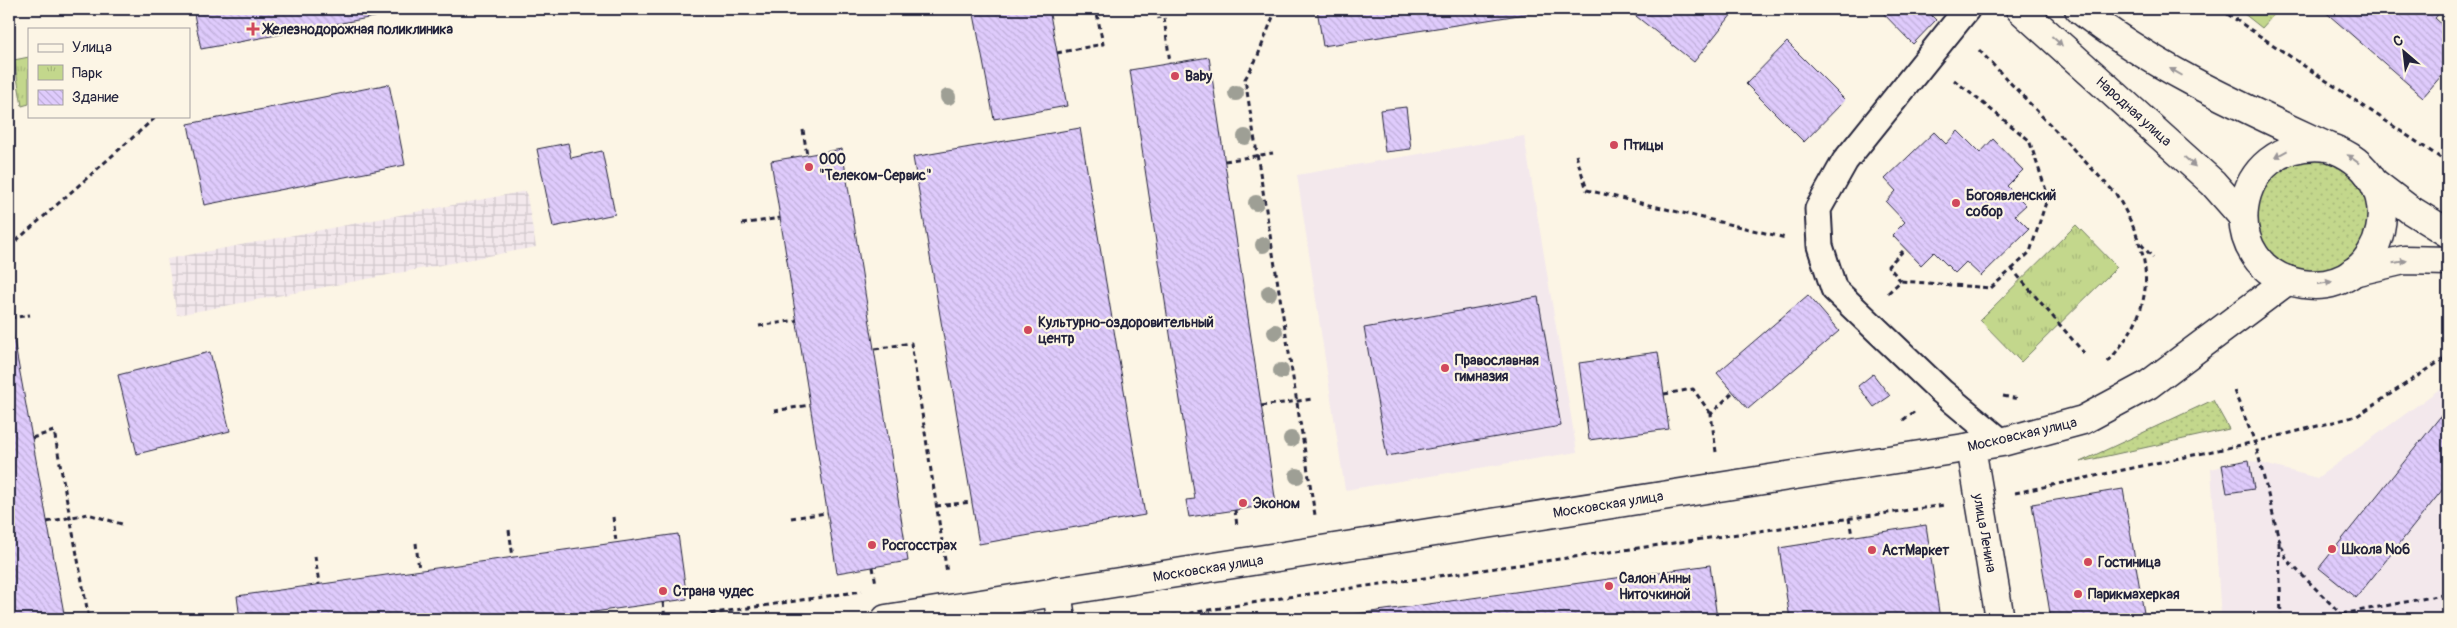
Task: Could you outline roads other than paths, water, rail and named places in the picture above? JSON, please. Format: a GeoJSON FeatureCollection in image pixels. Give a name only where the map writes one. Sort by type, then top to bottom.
{"type":"FeatureCollection","features":[{"type":"Feature","properties":{"kind":"street","name":"Народная улица"},"geometry":{"type":"LineString","coordinates":[[2020,9],[2214,183],[2243,217]]}},
{"type":"Feature","properties":{"kind":"street"},"geometry":{"type":"LineString","coordinates":[[2080,9],[2135,49],[2218,96],[2342,152],[2355,160],[2375,183],[2409,209],[2448,233]]}},
{"type":"Feature","properties":{"kind":"street"},"geometry":{"type":"LineString","coordinates":[[2328,147],[2311,145],[2294,148],[2279,155],[2265,164],[2248,188],[2243,217],[2247,240],[2259,260],[2267,268],[2288,280],[2304,284],[2321,284],[2338,280],[2353,272],[2404,260],[2448,261]]}},
{"type":"Feature","properties":{"kind":"street"},"geometry":{"type":"LineString","coordinates":[[2353,272],[2371,252],[2382,227],[2382,212],[2375,183]]}},
{"type":"Feature","properties":{"kind":"street","name":"Московская улица"},"geometry":{"type":"LineString","coordinates":[[886,619],[2002,442],[2082,420],[2148,385],[2288,280]]}},
{"type":"Feature","properties":{"kind":"street","name":"улица Ленина"},"geometry":{"type":"LineString","coordinates":[[1970,447],[2000,619]]}},
{"type":"Feature","properties":{"kind":"street"},"geometry":{"type":"LineString","coordinates":[[1057,591],[1061,619]]}},
{"type":"Feature","properties":{"kind":"lane"},"geometry":{"type":"LineString","coordinates":[[1961,17],[1844,161],[1818,209],[1820,246],[1834,289],[1941,392],[2002,442]]}},
{"type":"Feature","properties":{"kind":"place","name":"Железнодорожная поликлиника"},"geometry":{"type":"Point","coordinates":[253,29]}},
{"type":"Feature","properties":{"kind":"place","name":"Baby"},"geometry":{"type":"Point","coordinates":[1175,76]}},
{"type":"Feature","properties":{"kind":"place","name":"Птицы"},"geometry":{"type":"Point","coordinates":[1614,145]}},
{"type":"Feature","properties":{"kind":"place","name":"ООО \"Телеком-Сервис\""},"geometry":{"type":"Point","coordinates":[809,167]}},
{"type":"Feature","properties":{"kind":"place","name":"Богоявленский собор"},"geometry":{"type":"Point","coordinates":[1956,203]}},
{"type":"Feature","properties":{"kind":"place","name":"Культурно-оздоровительный центр"},"geometry":{"type":"Point","coordinates":[1028,330]}},
{"type":"Feature","properties":{"kind":"place","name":"Православная гимназия"},"geometry":{"type":"Point","coordinates":[1445,368]}},
{"type":"Feature","properties":{"kind":"place","name":"Эконом"},"geometry":{"type":"Point","coordinates":[1243,503]}},
{"type":"Feature","properties":{"kind":"place","name":"Росгосстрах"},"geometry":{"type":"Point","coordinates":[872,545]}},
{"type":"Feature","properties":{"kind":"place","name":"Школа №6"},"geometry":{"type":"Point","coordinates":[2332,549]}},
{"type":"Feature","properties":{"kind":"place","name":"АстМаркет"},"geometry":{"type":"Point","coordinates":[1872,550]}},
{"type":"Feature","properties":{"kind":"place","name":"Гостиница"},"geometry":{"type":"Point","coordinates":[2088,562]}},
{"type":"Feature","properties":{"kind":"place","name":"Салон Анны Ниточкиной"},"geometry":{"type":"Point","coordinates":[1609,586]}},
{"type":"Feature","properties":{"kind":"place","name":"Страна чудес"},"geometry":{"type":"Point","coordinates":[663,591]}},
{"type":"Feature","properties":{"kind":"place","name":"Парикмахеркая"},"geometry":{"type":"Point","coordinates":[2078,594]}}]}
